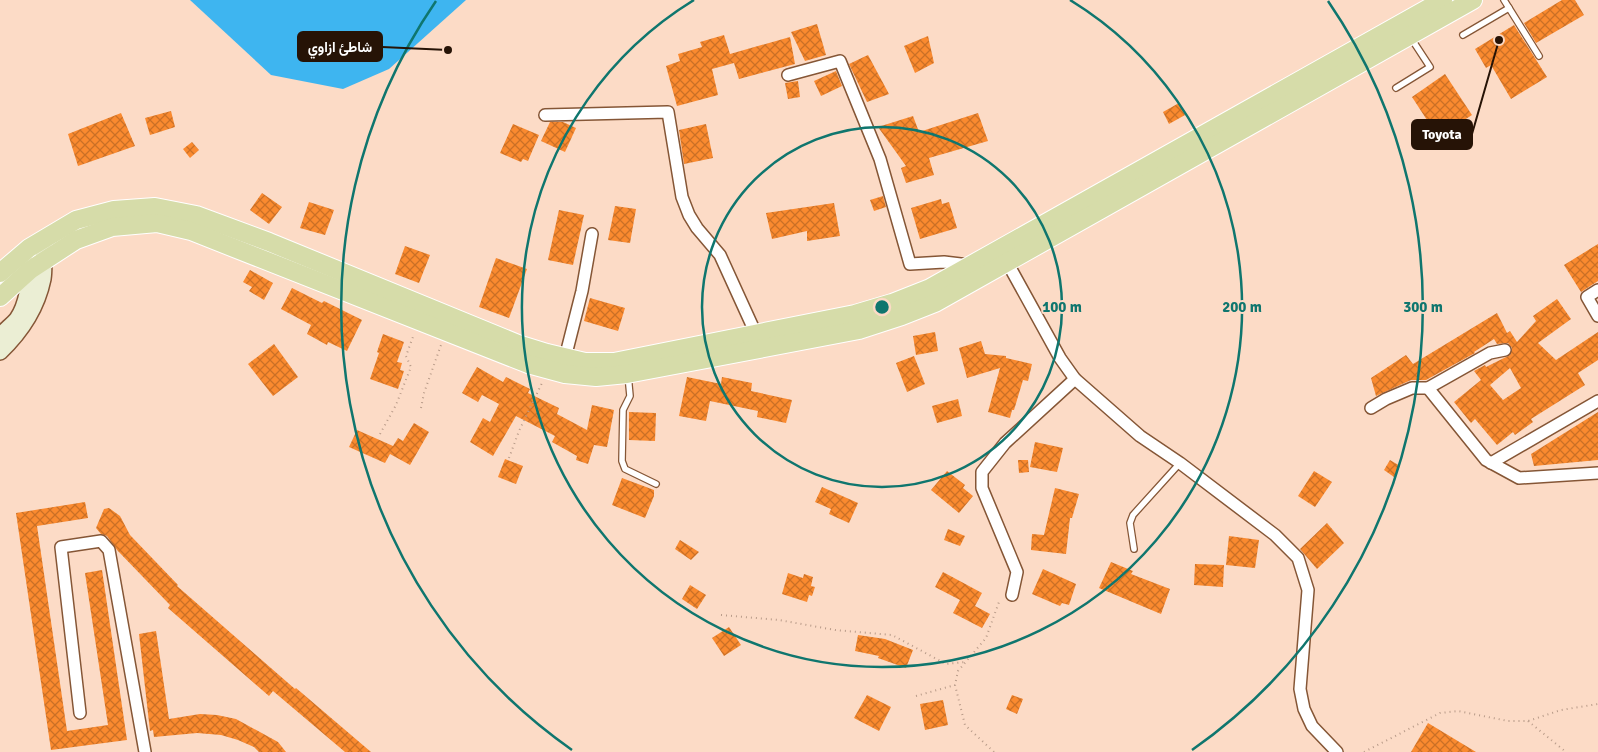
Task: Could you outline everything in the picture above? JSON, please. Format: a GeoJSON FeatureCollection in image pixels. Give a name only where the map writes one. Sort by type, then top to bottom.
{"type":"FeatureCollection","features":[{"type":"Feature","properties":{"kind":"main road"},"geometry":{"type":"LineString","coordinates":[[0,273],[36,244],[76,220],[114,210],[154,207],[196,215],[269,242],[518,344],[585,362],[614,362],[855,314],[892,303],[930,288],[1443,0]]}},
{"type":"Feature","properties":{"kind":"main road"},"geometry":{"type":"LineString","coordinates":[[0,297],[37,266],[76,240],[112,226],[157,224],[191,232],[528,364],[565,374],[596,377],[628,374],[859,330],[935,304],[1473,0]]}},
{"type":"Feature","properties":{"kind":"street"},"geometry":{"type":"LineString","coordinates":[[788,75],[840,62],[880,159],[910,264],[944,262],[970,265]]}},
{"type":"Feature","properties":{"kind":"street"},"geometry":{"type":"LineString","coordinates":[[545,114],[668,112],[682,197],[689,215],[720,256],[756,334]]}},
{"type":"Feature","properties":{"kind":"street"},"geometry":{"type":"LineString","coordinates":[[565,358],[582,291],[592,234]]}},
{"type":"Feature","properties":{"kind":"street"},"geometry":{"type":"LineString","coordinates":[[0,352],[16,336],[26,321],[43,279],[37,266],[36,244]]}},
{"type":"Feature","properties":{"kind":"street"},"geometry":{"type":"LineString","coordinates":[[1007,262],[1060,358],[1075,379],[1140,436],[1180,463],[1275,535],[1298,558],[1308,590],[1300,689],[1304,709],[1312,726],[1337,752]]}},
{"type":"Feature","properties":{"kind":"street"},"geometry":{"type":"LineString","coordinates":[[0,336],[17,318],[37,266]]}},
{"type":"Feature","properties":{"kind":"street"},"geometry":{"type":"LineString","coordinates":[[1598,290],[1587,297],[1598,316]]}},
{"type":"Feature","properties":{"kind":"street"},"geometry":{"type":"LineString","coordinates":[[1371,408],[1386,399],[1412,388],[1428,388],[1490,353],[1505,350]]}},
{"type":"Feature","properties":{"kind":"street"},"geometry":{"type":"LineString","coordinates":[[1012,595],[1018,572],[982,488],[982,472],[1004,443],[1075,379]]}},
{"type":"Feature","properties":{"kind":"street"},"geometry":{"type":"LineString","coordinates":[[1428,388],[1486,460],[1519,478],[1598,473]]}},
{"type":"Feature","properties":{"kind":"street"},"geometry":{"type":"LineString","coordinates":[[1492,463],[1598,401]]}},
{"type":"Feature","properties":{"kind":"street"},"geometry":{"type":"LineString","coordinates":[[80,714],[61,547],[101,541],[109,550],[144,752]]}},
{"type":"Feature","properties":{"kind":"lane"},"geometry":{"type":"LineString","coordinates":[[1504,0],[1539,56]]}},
{"type":"Feature","properties":{"kind":"lane"},"geometry":{"type":"LineString","coordinates":[[1462,35],[1509,8]]}},
{"type":"Feature","properties":{"kind":"lane"},"geometry":{"type":"LineString","coordinates":[[1396,88],[1430,67],[1410,36]]}},
{"type":"Feature","properties":{"kind":"lane"},"geometry":{"type":"LineString","coordinates":[[628,374],[630,396],[623,410],[622,461],[625,469],[656,484]]}},
{"type":"Feature","properties":{"kind":"lane"},"geometry":{"type":"LineString","coordinates":[[1134,549],[1130,523],[1133,515],[1180,463]]}},
{"type":"Feature","properties":{"kind":"path"},"geometry":{"type":"LineString","coordinates":[[380,434],[396,405],[411,367],[406,356],[420,321]]}},
{"type":"Feature","properties":{"kind":"path"},"geometry":{"type":"LineString","coordinates":[[421,408],[424,392],[446,331]]}},
{"type":"Feature","properties":{"kind":"path"},"geometry":{"type":"LineString","coordinates":[[509,458],[548,370]]}},
{"type":"Feature","properties":{"kind":"path"},"geometry":{"type":"LineString","coordinates":[[994,752],[965,725],[955,685],[958,671],[986,638],[999,602],[1011,600],[1012,595]]}},
{"type":"Feature","properties":{"kind":"path"},"geometry":{"type":"LineString","coordinates":[[722,615],[779,620],[834,630],[892,635],[946,664],[966,662]]}},
{"type":"Feature","properties":{"kind":"path"},"geometry":{"type":"LineString","coordinates":[[916,696],[955,685]]}},
{"type":"Feature","properties":{"kind":"path"},"geometry":{"type":"LineString","coordinates":[[1364,752],[1440,713],[1458,712],[1508,720],[1528,721],[1561,710],[1598,704]]}},
{"type":"Feature","properties":{"kind":"path"},"geometry":{"type":"LineString","coordinates":[[1528,721],[1566,752]]}},
{"type":"Feature","properties":{"kind":"water"},"geometry":{"type":"Polygon","coordinates":[[[190,0],[466,0],[389,69],[343,89],[271,75],[190,0]]]}},
{"type":"Feature","properties":{"kind":"building"},"geometry":{"type":"Polygon","coordinates":[[[1562,0],[1575,0],[1584,15],[1536,43],[1524,23],[1562,0]]]}},
{"type":"Feature","properties":{"kind":"building"},"geometry":{"type":"Polygon","coordinates":[[[817,24],[826,55],[805,61],[791,32],[817,24]]]}},
{"type":"Feature","properties":{"kind":"building"},"geometry":{"type":"Polygon","coordinates":[[[1514,25],[1547,77],[1511,99],[1491,65],[1486,68],[1475,49],[1514,25]]]}},
{"type":"Feature","properties":{"kind":"building"},"geometry":{"type":"Polygon","coordinates":[[[724,35],[730,54],[790,37],[795,64],[739,79],[734,63],[712,69],[718,95],[677,106],[666,66],[680,61],[678,54],[702,47],[700,42],[724,35]]]}},
{"type":"Feature","properties":{"kind":"building"},"geometry":{"type":"Polygon","coordinates":[[[928,36],[934,63],[915,73],[904,46],[928,36]]]}},
{"type":"Feature","properties":{"kind":"building"},"geometry":{"type":"Polygon","coordinates":[[[868,55],[889,94],[867,102],[849,64],[868,55]]]}},
{"type":"Feature","properties":{"kind":"building"},"geometry":{"type":"Polygon","coordinates":[[[836,71],[842,86],[821,96],[814,81],[836,71]]]}},
{"type":"Feature","properties":{"kind":"building"},"geometry":{"type":"Polygon","coordinates":[[[1445,74],[1472,115],[1438,137],[1412,97],[1445,74]]]}},
{"type":"Feature","properties":{"kind":"building"},"geometry":{"type":"Polygon","coordinates":[[[798,81],[800,97],[788,99],[785,83],[798,81]]]}},
{"type":"Feature","properties":{"kind":"building"},"geometry":{"type":"Polygon","coordinates":[[[1179,103],[1185,115],[1169,124],[1163,112],[1179,103]]]}},
{"type":"Feature","properties":{"kind":"building"},"geometry":{"type":"Polygon","coordinates":[[[171,111],[175,127],[150,135],[145,118],[171,111]]]}},
{"type":"Feature","properties":{"kind":"building"},"geometry":{"type":"Polygon","coordinates":[[[121,113],[135,146],[78,166],[68,134],[121,113]]]}},
{"type":"Feature","properties":{"kind":"building"},"geometry":{"type":"Polygon","coordinates":[[[978,113],[988,141],[929,158],[934,175],[906,183],[901,168],[906,166],[878,127],[913,116],[919,132],[978,113]]]}},
{"type":"Feature","properties":{"kind":"building"},"geometry":{"type":"Polygon","coordinates":[[[550,122],[563,122],[576,128],[565,152],[541,141],[550,122]]]}},
{"type":"Feature","properties":{"kind":"building"},"geometry":{"type":"Polygon","coordinates":[[[513,124],[539,135],[528,161],[523,159],[521,162],[500,153],[513,124]]]}},
{"type":"Feature","properties":{"kind":"building"},"geometry":{"type":"Polygon","coordinates":[[[706,124],[713,158],[684,164],[679,130],[706,124]]]}},
{"type":"Feature","properties":{"kind":"building"},"geometry":{"type":"Polygon","coordinates":[[[192,142],[199,150],[190,158],[183,149],[192,142]]]}},
{"type":"Feature","properties":{"kind":"building"},"geometry":{"type":"Polygon","coordinates":[[[262,193],[282,207],[269,224],[250,210],[262,193]]]}},
{"type":"Feature","properties":{"kind":"building"},"geometry":{"type":"Polygon","coordinates":[[[883,196],[886,207],[874,211],[870,200],[883,196]]]}},
{"type":"Feature","properties":{"kind":"building"},"geometry":{"type":"Polygon","coordinates":[[[941,199],[942,204],[949,202],[957,228],[920,239],[911,208],[941,199]]]}},
{"type":"Feature","properties":{"kind":"building"},"geometry":{"type":"Polygon","coordinates":[[[309,202],[334,210],[325,235],[300,228],[309,202]]]}},
{"type":"Feature","properties":{"kind":"building"},"geometry":{"type":"Polygon","coordinates":[[[834,203],[840,236],[807,241],[807,231],[772,239],[766,213],[834,203]]]}},
{"type":"Feature","properties":{"kind":"building"},"geometry":{"type":"Polygon","coordinates":[[[615,206],[636,209],[630,243],[608,240],[615,206]]]}},
{"type":"Feature","properties":{"kind":"building"},"geometry":{"type":"Polygon","coordinates":[[[559,210],[584,215],[573,265],[548,260],[559,210]]]}},
{"type":"Feature","properties":{"kind":"building"},"geometry":{"type":"Polygon","coordinates":[[[1598,244],[1598,281],[1581,292],[1564,265],[1598,244]]]}},
{"type":"Feature","properties":{"kind":"building"},"geometry":{"type":"Polygon","coordinates":[[[405,246],[430,255],[419,283],[395,274],[405,246]]]}},
{"type":"Feature","properties":{"kind":"building"},"geometry":{"type":"Polygon","coordinates":[[[496,258],[527,269],[509,318],[479,307],[496,258]]]}},
{"type":"Feature","properties":{"kind":"building"},"geometry":{"type":"Polygon","coordinates":[[[250,270],[273,283],[264,300],[249,291],[252,287],[243,282],[250,270]]]}},
{"type":"Feature","properties":{"kind":"building"},"geometry":{"type":"Polygon","coordinates":[[[292,288],[362,320],[347,351],[328,342],[327,345],[307,334],[311,325],[281,309],[292,288]]]}},
{"type":"Feature","properties":{"kind":"building"},"geometry":{"type":"Polygon","coordinates":[[[590,298],[625,308],[618,331],[584,321],[590,298]]]}},
{"type":"Feature","properties":{"kind":"building"},"geometry":{"type":"Polygon","coordinates":[[[1557,299],[1571,319],[1538,343],[1556,360],[1598,332],[1598,360],[1578,373],[1585,385],[1531,419],[1533,422],[1515,435],[1513,432],[1497,445],[1475,419],[1471,423],[1454,402],[1481,380],[1474,371],[1510,355],[1512,348],[1508,343],[1497,344],[1494,339],[1475,353],[1426,380],[1411,380],[1376,396],[1371,378],[1406,355],[1413,364],[1497,313],[1507,333],[1510,331],[1517,342],[1536,321],[1533,316],[1557,299]],[[1510,368],[1490,385],[1503,400],[1521,388],[1510,368]]]}},
{"type":"Feature","properties":{"kind":"building"},"geometry":{"type":"Polygon","coordinates":[[[935,332],[938,351],[916,355],[913,336],[935,332]]]}},
{"type":"Feature","properties":{"kind":"building"},"geometry":{"type":"Polygon","coordinates":[[[383,334],[404,342],[397,362],[402,363],[400,370],[404,371],[398,389],[370,379],[383,334]]]}},
{"type":"Feature","properties":{"kind":"building"},"geometry":{"type":"Polygon","coordinates":[[[981,341],[985,354],[1006,356],[1006,358],[1032,364],[1028,381],[1023,380],[1010,418],[988,412],[1000,368],[967,378],[959,348],[981,341]]]}},
{"type":"Feature","properties":{"kind":"building"},"geometry":{"type":"Polygon","coordinates":[[[274,344],[298,377],[273,396],[248,364],[274,344]]]}},
{"type":"Feature","properties":{"kind":"building"},"geometry":{"type":"Polygon","coordinates":[[[914,356],[925,384],[907,392],[896,363],[914,356]]]}},
{"type":"Feature","properties":{"kind":"building"},"geometry":{"type":"Polygon","coordinates":[[[477,367],[503,382],[506,377],[530,389],[528,393],[559,408],[557,414],[587,430],[592,405],[614,410],[607,447],[594,445],[588,464],[576,460],[577,456],[552,442],[555,436],[516,416],[493,456],[470,442],[483,418],[490,422],[499,404],[482,395],[478,402],[462,393],[477,367]]]}},
{"type":"Feature","properties":{"kind":"building"},"geometry":{"type":"Polygon","coordinates":[[[687,377],[721,384],[722,377],[752,383],[751,391],[792,400],[786,423],[757,417],[758,411],[710,401],[706,421],[679,416],[687,377]]]}},
{"type":"Feature","properties":{"kind":"building"},"geometry":{"type":"Polygon","coordinates":[[[958,399],[962,416],[937,423],[932,406],[958,399]]]}},
{"type":"Feature","properties":{"kind":"building"},"geometry":{"type":"Polygon","coordinates":[[[629,412],[656,413],[655,441],[629,440],[629,412]]]}},
{"type":"Feature","properties":{"kind":"building"},"geometry":{"type":"Polygon","coordinates":[[[1598,412],[1598,460],[1534,466],[1531,454],[1598,412]]]}},
{"type":"Feature","properties":{"kind":"building"},"geometry":{"type":"Polygon","coordinates":[[[414,423],[429,432],[410,465],[390,454],[385,463],[349,447],[357,430],[393,446],[398,438],[403,441],[414,423]]]}},
{"type":"Feature","properties":{"kind":"building"},"geometry":{"type":"Polygon","coordinates":[[[1035,442],[1063,448],[1057,472],[1030,467],[1035,442]]]}},
{"type":"Feature","properties":{"kind":"building"},"geometry":{"type":"Polygon","coordinates":[[[505,459],[523,466],[516,484],[498,477],[505,459]]]}},
{"type":"Feature","properties":{"kind":"building"},"geometry":{"type":"Polygon","coordinates":[[[1018,460],[1028,460],[1029,472],[1019,473],[1018,460]]]}},
{"type":"Feature","properties":{"kind":"building"},"geometry":{"type":"Polygon","coordinates":[[[1390,460],[1400,466],[1394,477],[1384,470],[1390,460]]]}},
{"type":"Feature","properties":{"kind":"building"},"geometry":{"type":"Polygon","coordinates":[[[947,471],[965,485],[963,488],[973,496],[959,513],[931,490],[947,471]]]}},
{"type":"Feature","properties":{"kind":"building"},"geometry":{"type":"Polygon","coordinates":[[[1314,471],[1332,482],[1315,507],[1298,496],[1314,471]]]}},
{"type":"Feature","properties":{"kind":"building"},"geometry":{"type":"Polygon","coordinates":[[[622,478],[654,490],[654,496],[645,518],[612,505],[622,478]]]}},
{"type":"Feature","properties":{"kind":"building"},"geometry":{"type":"Polygon","coordinates":[[[822,487],[858,503],[849,523],[829,514],[831,509],[815,502],[822,487]]]}},
{"type":"Feature","properties":{"kind":"building"},"geometry":{"type":"Polygon","coordinates":[[[1055,488],[1079,494],[1072,518],[1070,518],[1066,554],[1031,550],[1032,534],[1044,535],[1055,488]]]}},
{"type":"Feature","properties":{"kind":"building"},"geometry":{"type":"Polygon","coordinates":[[[85,502],[88,518],[37,526],[67,731],[108,725],[85,573],[102,570],[127,740],[51,750],[16,513],[85,502]]]}},
{"type":"Feature","properties":{"kind":"building"},"geometry":{"type":"Polygon","coordinates":[[[109,508],[120,516],[130,535],[177,586],[295,689],[371,752],[345,752],[273,691],[269,696],[168,608],[170,605],[117,550],[107,536],[101,534],[96,528],[104,509],[109,508]]]}},
{"type":"Feature","properties":{"kind":"building"},"geometry":{"type":"Polygon","coordinates":[[[1327,523],[1344,543],[1317,569],[1300,549],[1327,523]]]}},
{"type":"Feature","properties":{"kind":"building"},"geometry":{"type":"Polygon","coordinates":[[[948,529],[965,536],[960,546],[944,540],[948,529]]]}},
{"type":"Feature","properties":{"kind":"building"},"geometry":{"type":"Polygon","coordinates":[[[1229,536],[1259,540],[1255,568],[1226,565],[1229,536]]]}},
{"type":"Feature","properties":{"kind":"building"},"geometry":{"type":"Polygon","coordinates":[[[680,540],[699,552],[691,560],[675,549],[680,540]]]}},
{"type":"Feature","properties":{"kind":"building"},"geometry":{"type":"Polygon","coordinates":[[[1111,562],[1133,571],[1131,574],[1170,589],[1161,614],[1099,588],[1111,562]]]}},
{"type":"Feature","properties":{"kind":"building"},"geometry":{"type":"Polygon","coordinates":[[[1195,564],[1224,565],[1223,587],[1194,585],[1195,564]]]}},
{"type":"Feature","properties":{"kind":"building"},"geometry":{"type":"Polygon","coordinates":[[[1043,569],[1076,584],[1069,605],[1062,603],[1060,606],[1032,594],[1043,569]]]}},
{"type":"Feature","properties":{"kind":"building"},"geometry":{"type":"Polygon","coordinates":[[[943,572],[982,593],[975,606],[990,614],[982,628],[953,613],[960,600],[935,587],[943,572]]]}},
{"type":"Feature","properties":{"kind":"building"},"geometry":{"type":"Polygon","coordinates":[[[788,573],[803,578],[804,574],[813,577],[811,586],[815,587],[812,596],[809,595],[807,602],[782,594],[788,573]]]}},
{"type":"Feature","properties":{"kind":"building"},"geometry":{"type":"Polygon","coordinates":[[[690,585],[706,595],[697,609],[682,599],[690,585]]]}},
{"type":"Feature","properties":{"kind":"building"},"geometry":{"type":"Polygon","coordinates":[[[729,627],[741,645],[724,656],[712,638],[729,627]]]}},
{"type":"Feature","properties":{"kind":"building"},"geometry":{"type":"Polygon","coordinates":[[[156,631],[169,719],[200,714],[236,719],[278,742],[286,752],[259,752],[254,747],[221,735],[197,733],[154,737],[153,730],[150,731],[139,634],[156,631]]]}},
{"type":"Feature","properties":{"kind":"building"},"geometry":{"type":"Polygon","coordinates":[[[858,635],[885,639],[913,650],[906,668],[878,658],[879,656],[855,651],[858,635]]]}},
{"type":"Feature","properties":{"kind":"building"},"geometry":{"type":"Polygon","coordinates":[[[867,695],[891,707],[879,731],[854,718],[867,695]]]}},
{"type":"Feature","properties":{"kind":"building"},"geometry":{"type":"Polygon","coordinates":[[[1012,695],[1023,699],[1017,714],[1006,709],[1012,695]]]}},
{"type":"Feature","properties":{"kind":"building"},"geometry":{"type":"Polygon","coordinates":[[[943,700],[948,725],[925,730],[920,704],[943,700]]]}},
{"type":"Feature","properties":{"kind":"building"},"geometry":{"type":"Polygon","coordinates":[[[1428,723],[1476,752],[1411,752],[1428,723]]]}},
{"type":"Feature","properties":{"kind":"place","name":"Toyota"},"geometry":{"type":"Point","coordinates":[1499,40]}},
{"type":"Feature","properties":{"kind":"place","name":"شاطئ ازاوي"},"geometry":{"type":"Point","coordinates":[448,50]}}]}
